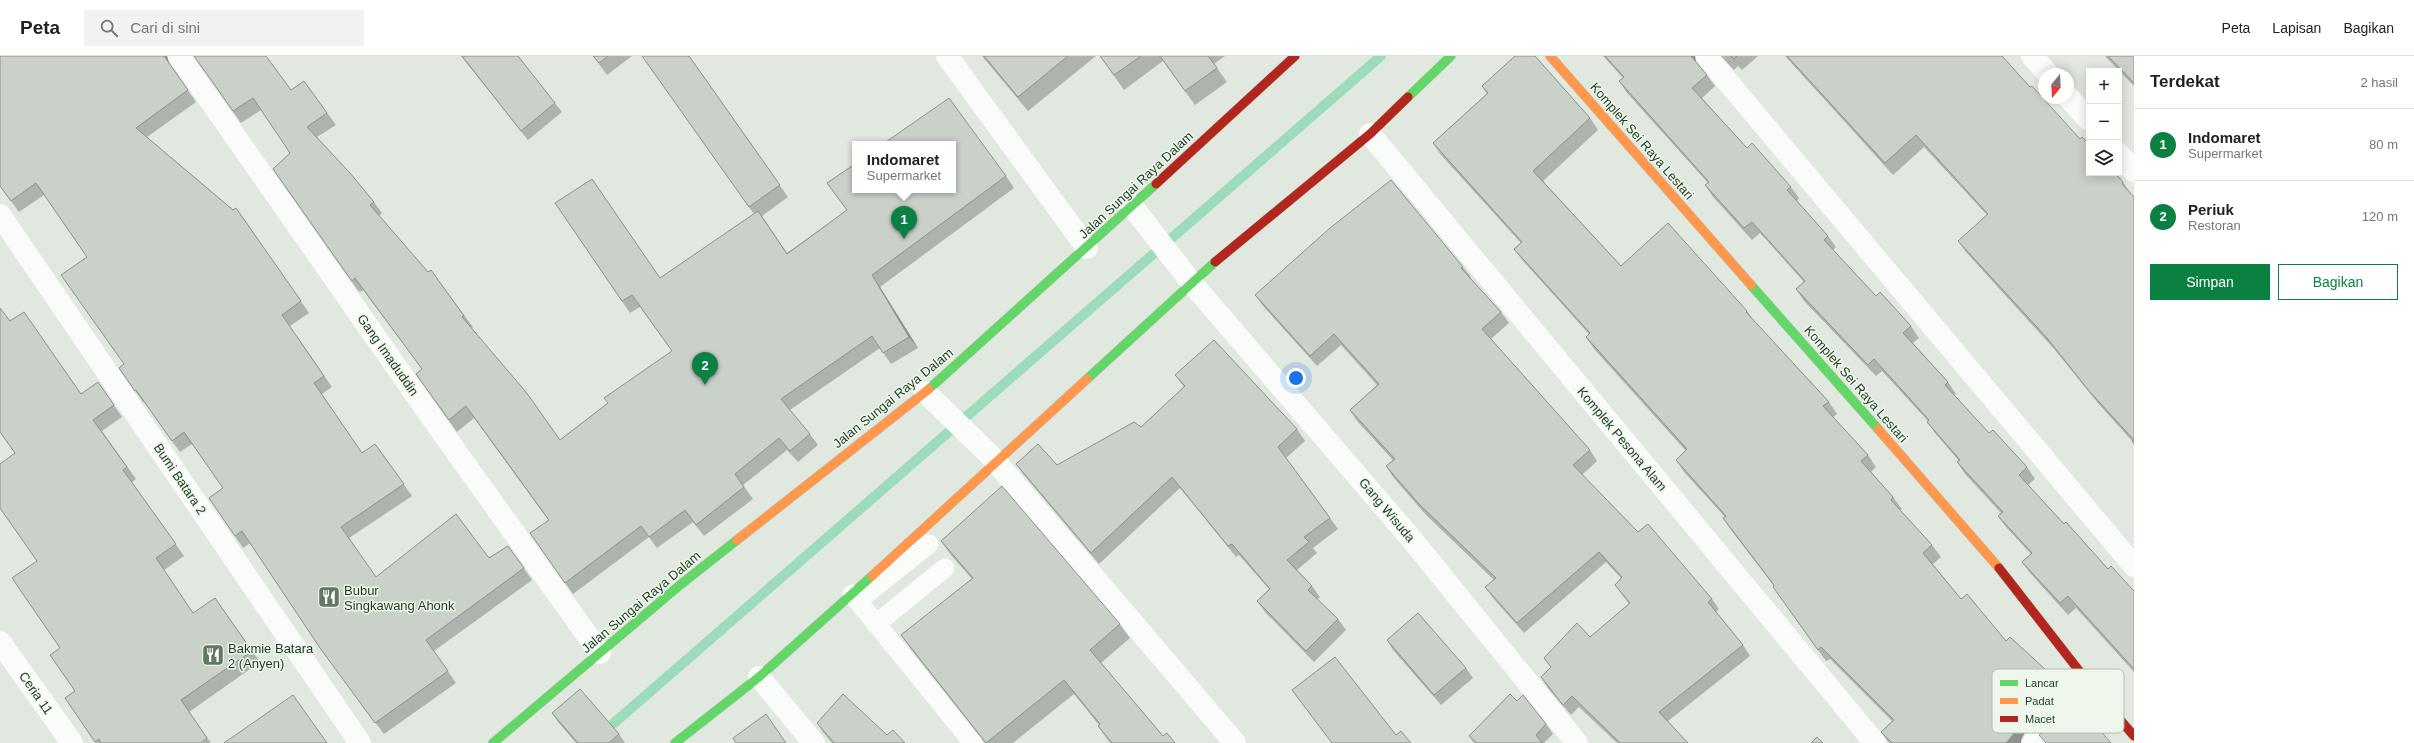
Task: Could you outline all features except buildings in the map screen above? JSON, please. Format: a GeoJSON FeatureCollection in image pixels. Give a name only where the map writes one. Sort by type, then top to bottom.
{"type":"FeatureCollection","features":[{"type":"Feature","properties":{"kind":"street","name":"Gang Imaduddin"},"geometry":{"type":"LineString","coordinates":[[179,56],[437,425],[600,653]]}},
{"type":"Feature","properties":{"kind":"street"},"geometry":{"type":"LineString","coordinates":[[947,56],[1087,248]]}},
{"type":"Feature","properties":{"kind":"street"},"geometry":{"type":"LineString","coordinates":[[675,743],[759,677],[854,598],[994,459],[1191,282],[1370,134],[1451,56]]}},
{"type":"Feature","properties":{"kind":"street","name":"Komplek Sei Raya Lestari"},"geometry":{"type":"LineString","coordinates":[[1550,56],[1997,566],[2078,669]]}},
{"type":"Feature","properties":{"kind":"street"},"geometry":{"type":"LineString","coordinates":[[1706,56],[2134,566]]}},
{"type":"Feature","properties":{"kind":"street"},"geometry":{"type":"LineString","coordinates":[[2032,56],[2043,68]]}},
{"type":"Feature","properties":{"kind":"street","name":"Jalan Sungai Raya Dalam"},"geometry":{"type":"LineString","coordinates":[[493,743],[680,585],[925,392],[1087,248],[1134,209],[1284,60]]}},
{"type":"Feature","properties":{"kind":"street"},"geometry":{"type":"LineString","coordinates":[[2074,104],[2086,117]]}},
{"type":"Feature","properties":{"kind":"street","name":"Komplek Pesona Alam"},"geometry":{"type":"LineString","coordinates":[[1370,134],[1875,743]]}},
{"type":"Feature","properties":{"kind":"street"},"geometry":{"type":"LineString","coordinates":[[2122,157],[2134,171]]}},
{"type":"Feature","properties":{"kind":"street","name":"Gang Wisuda"},"geometry":{"type":"LineString","coordinates":[[1134,209],[1191,282],[1409,536],[1577,743]]}},
{"type":"Feature","properties":{"kind":"street","name":"Bumi Batara 2"},"geometry":{"type":"LineString","coordinates":[[0,215],[360,743]]}},
{"type":"Feature","properties":{"kind":"street"},"geometry":{"type":"LineString","coordinates":[[925,392],[994,459],[1235,743]]}},
{"type":"Feature","properties":{"kind":"street","name":"Ceria 11"},"geometry":{"type":"LineString","coordinates":[[0,642],[62,740]]}},
{"type":"Feature","properties":{"kind":"street"},"geometry":{"type":"LineString","coordinates":[[759,677],[814,743]]}},
{"type":"Feature","properties":{"kind":"street","name":"Komplek Sei Raya Lestari"},"geometry":{"type":"LineString","coordinates":[[2124,724],[2134,736]]}},
{"type":"Feature","properties":{"kind":"street"},"geometry":{"type":"LineString","coordinates":[[2033,743],[2043,733]]}},
{"type":"Feature","properties":{"kind":"lane"},"geometry":{"type":"LineString","coordinates":[[929,544],[854,598],[973,743]]}},
{"type":"Feature","properties":{"kind":"lane"},"geometry":{"type":"LineString","coordinates":[[876,624],[946,568]]}},
{"type":"Feature","properties":{"kind":"waterway"},"geometry":{"type":"LineString","coordinates":[[591,743],[1381,56]]}},
{"type":"Feature","properties":{"kind":"traffic: fast"},"geometry":{"type":"LineString","coordinates":[[1408,97],[1451,56]]}},
{"type":"Feature","properties":{"kind":"traffic: fast"},"geometry":{"type":"LineString","coordinates":[[929,389],[1156,184]]}},
{"type":"Feature","properties":{"kind":"traffic: fast"},"geometry":{"type":"LineString","coordinates":[[1087,379],[1215,262]]}},
{"type":"Feature","properties":{"kind":"traffic: fast"},"geometry":{"type":"LineString","coordinates":[[1751,285],[1878,429]]}},
{"type":"Feature","properties":{"kind":"traffic: fast"},"geometry":{"type":"LineString","coordinates":[[493,743],[680,585],[737,540]]}},
{"type":"Feature","properties":{"kind":"traffic: fast"},"geometry":{"type":"LineString","coordinates":[[675,743],[759,677],[872,576]]}},
{"type":"Feature","properties":{"kind":"traffic: slow"},"geometry":{"type":"LineString","coordinates":[[1550,56],[1751,285]]}},
{"type":"Feature","properties":{"kind":"traffic: slow"},"geometry":{"type":"LineString","coordinates":[[872,576],[1087,379]]}},
{"type":"Feature","properties":{"kind":"traffic: slow"},"geometry":{"type":"LineString","coordinates":[[737,540],[929,389]]}},
{"type":"Feature","properties":{"kind":"traffic: slow"},"geometry":{"type":"LineString","coordinates":[[1878,429],[1999,568]]}},
{"type":"Feature","properties":{"kind":"traffic: jam"},"geometry":{"type":"LineString","coordinates":[[1156,184],[1295,56]]}},
{"type":"Feature","properties":{"kind":"traffic: jam"},"geometry":{"type":"LineString","coordinates":[[1215,262],[1370,134],[1408,97]]}},
{"type":"Feature","properties":{"kind":"traffic: jam"},"geometry":{"type":"LineString","coordinates":[[1999,568],[2078,669]]}},
{"type":"Feature","properties":{"kind":"traffic: jam"},"geometry":{"type":"LineString","coordinates":[[2124,724],[2134,736]]}},
{"type":"Feature","properties":{"kind":"place","name":"Indomaret"},"geometry":{"type":"Point","coordinates":[904,239]}},
{"type":"Feature","properties":{"kind":"place","name":"Periuk"},"geometry":{"type":"Point","coordinates":[705,385]}},
{"type":"Feature","properties":{"kind":"place","name":"Bubur Singkawang Ahonk"},"geometry":{"type":"Point","coordinates":[329,597]}},
{"type":"Feature","properties":{"kind":"place","name":"Bakmie Batara 2 (Anyen)"},"geometry":{"type":"Point","coordinates":[213,655]}}]}
